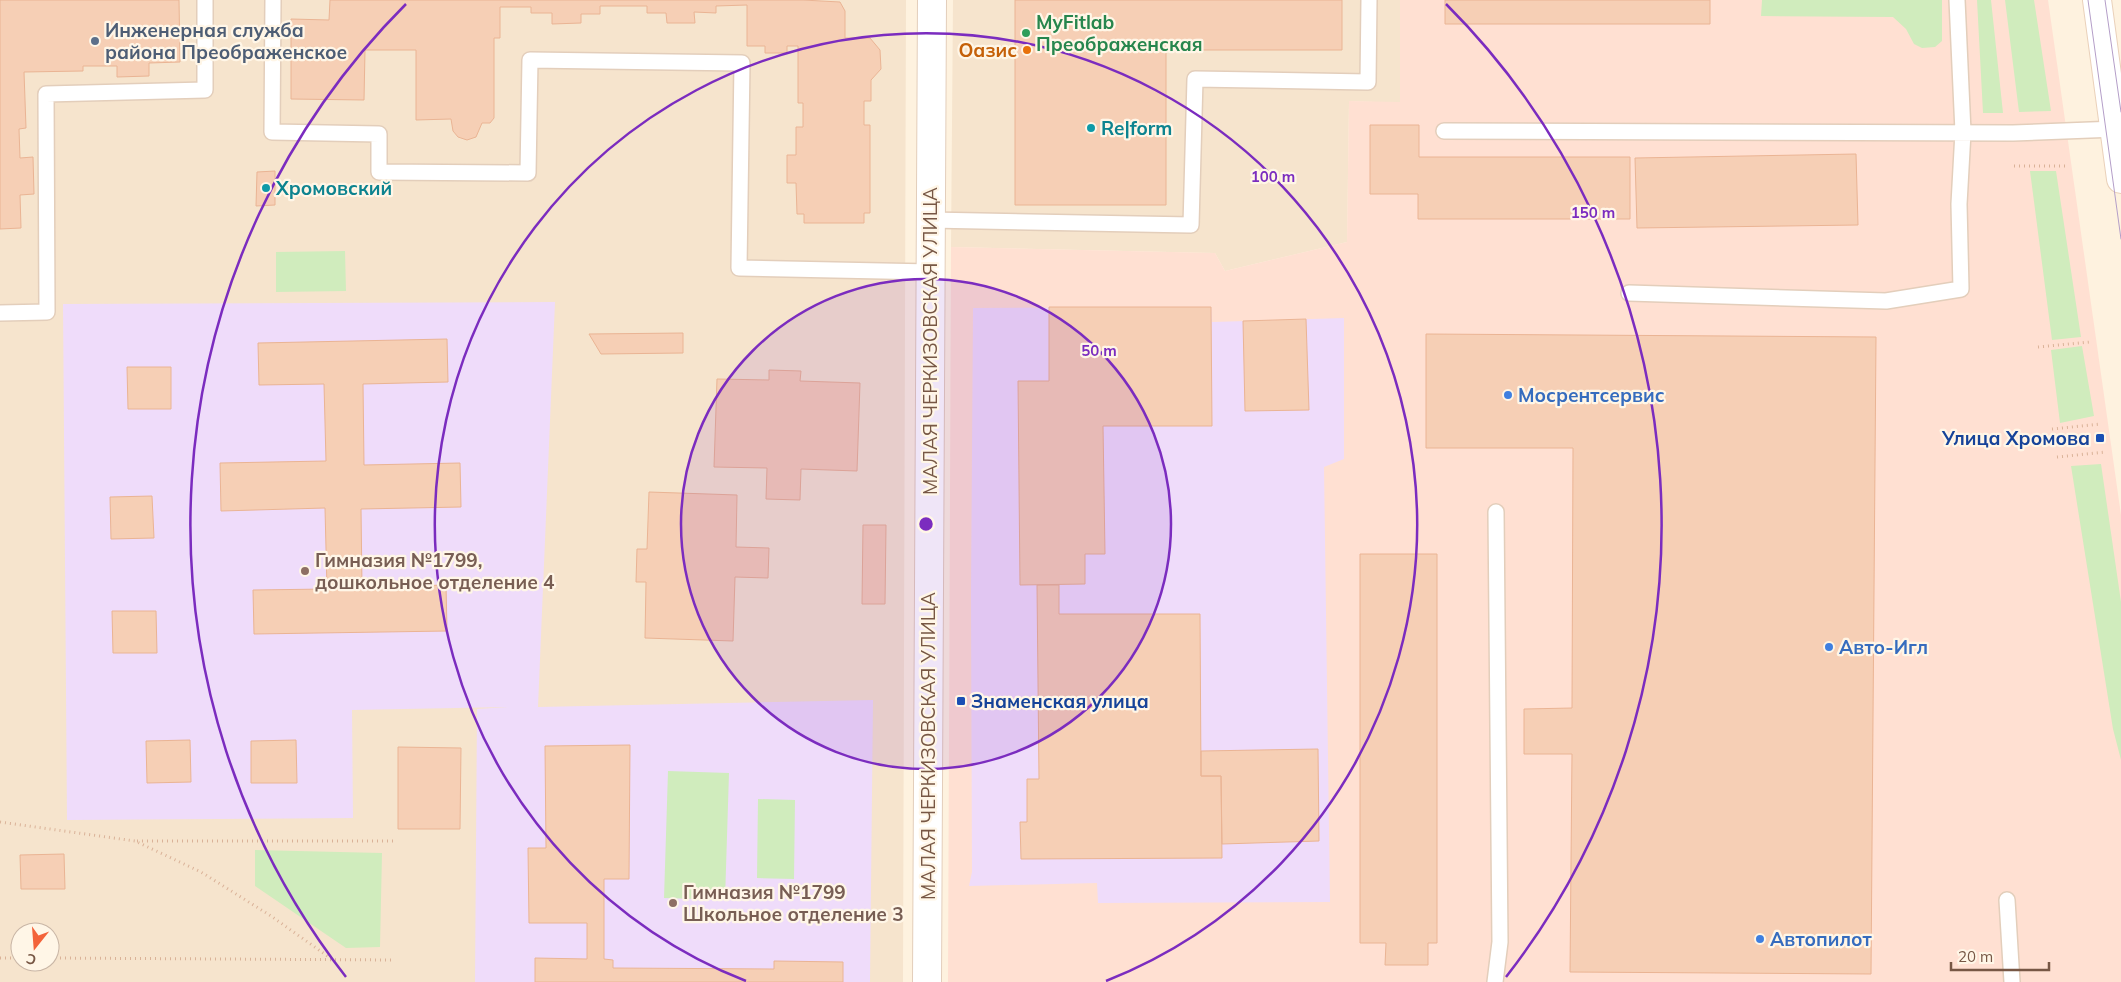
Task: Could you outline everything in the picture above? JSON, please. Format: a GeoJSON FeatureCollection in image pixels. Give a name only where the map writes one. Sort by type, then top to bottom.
{"type":"FeatureCollection","features":[{"type":"Feature","properties":{"kind":"street","name":"МАЛАЯ ЧЕРКИЗОВСКАЯ УЛИЦА"},"geometry":{"type":"LineString","coordinates":[[927,982],[932,0]]}},
{"type":"Feature","properties":{"kind":"street"},"geometry":{"type":"LineString","coordinates":[[2097,0],[2116,129],[2121,179]]}},
{"type":"Feature","properties":{"kind":"lane"},"geometry":{"type":"LineString","coordinates":[[0,313],[47,312],[46,94],[205,90],[204,0]]}},
{"type":"Feature","properties":{"kind":"lane"},"geometry":{"type":"LineString","coordinates":[[274,0],[272,132],[380,134],[379,172],[528,174],[530,60],[742,63],[739,268],[930,272]]}},
{"type":"Feature","properties":{"kind":"lane"},"geometry":{"type":"LineString","coordinates":[[930,220],[1191,225],[1195,79],[1368,82],[1369,0]]}},
{"type":"Feature","properties":{"kind":"lane"},"geometry":{"type":"LineString","coordinates":[[1629,293],[1886,301],[1961,290],[1959,204],[1963,132],[1957,0]]}},
{"type":"Feature","properties":{"kind":"lane"},"geometry":{"type":"LineString","coordinates":[[1444,131],[2013,133],[2116,129]]}},
{"type":"Feature","properties":{"kind":"lane"},"geometry":{"type":"LineString","coordinates":[[1495,982],[1500,942],[1496,512]]}},
{"type":"Feature","properties":{"kind":"lane"},"geometry":{"type":"LineString","coordinates":[[2007,900],[2012,982]]}},
{"type":"Feature","properties":{"kind":"path"},"geometry":{"type":"LineString","coordinates":[[2014,166],[2065,166]]}},
{"type":"Feature","properties":{"kind":"path"},"geometry":{"type":"LineString","coordinates":[[2038,347],[2090,342]]}},
{"type":"Feature","properties":{"kind":"path"},"geometry":{"type":"LineString","coordinates":[[2052,428],[2102,424]]}},
{"type":"Feature","properties":{"kind":"path"},"geometry":{"type":"LineString","coordinates":[[2057,457],[2106,452]]}},
{"type":"Feature","properties":{"kind":"path"},"geometry":{"type":"LineString","coordinates":[[0,822],[134,841],[393,842]]}},
{"type":"Feature","properties":{"kind":"path"},"geometry":{"type":"LineString","coordinates":[[134,841],[201,872],[272,916],[333,960]]}},
{"type":"Feature","properties":{"kind":"path"},"geometry":{"type":"LineString","coordinates":[[60,958],[394,960]]}},
{"type":"Feature","properties":{"kind":"shaded area"},"geometry":{"type":"Polygon","coordinates":[[[0,0],[906,0],[903,982],[0,982],[0,0]]]}},
{"type":"Feature","properties":{"kind":"shaded area"},"geometry":{"type":"Polygon","coordinates":[[[953,0],[1400,0],[1400,103],[1349,101],[1347,242],[1225,271],[1215,253],[951,247],[953,0]]]}},
{"type":"Feature","properties":{"kind":"shaded area"},"geometry":{"type":"Polygon","coordinates":[[[1400,0],[2048,0],[2121,515],[2121,982],[948,982],[951,247],[1215,253],[1225,271],[1347,242],[1349,101],[1400,102],[1400,0]]]}},
{"type":"Feature","properties":{"kind":"shaded area","name":"Гимназия №1799, дошкольное отделение 4"},"geometry":{"type":"Polygon","coordinates":[[[555,302],[538,707],[873,700],[870,982],[475,982],[477,709],[508,707],[352,710],[353,818],[67,820],[63,304],[555,302]]]}},
{"type":"Feature","properties":{"kind":"shaded area"},"geometry":{"type":"Polygon","coordinates":[[[1211,307],[1212,322],[1344,318],[1344,459],[1324,467],[1330,902],[1098,903],[1097,883],[969,886],[972,872],[973,308],[1211,307]]]}},
{"type":"Feature","properties":{"kind":"green space"},"geometry":{"type":"Polygon","coordinates":[[[1762,0],[1942,0],[1942,41],[1935,47],[1922,48],[1914,44],[1906,29],[1893,17],[1761,16],[1762,0]]]}},
{"type":"Feature","properties":{"kind":"green space"},"geometry":{"type":"Polygon","coordinates":[[[1977,0],[1991,0],[2003,113],[1983,113],[1977,0]]]}},
{"type":"Feature","properties":{"kind":"green space"},"geometry":{"type":"Polygon","coordinates":[[[2005,0],[2034,0],[2051,111],[2019,112],[2005,0]]]}},
{"type":"Feature","properties":{"kind":"green space"},"geometry":{"type":"Polygon","coordinates":[[[2030,171],[2056,171],[2081,337],[2052,340],[2030,171]]]}},
{"type":"Feature","properties":{"kind":"green space"},"geometry":{"type":"Polygon","coordinates":[[[345,251],[346,291],[276,292],[276,252],[345,251]]]}},
{"type":"Feature","properties":{"kind":"green space"},"geometry":{"type":"Polygon","coordinates":[[[2082,346],[2094,416],[2060,423],[2051,350],[2082,346]]]}},
{"type":"Feature","properties":{"kind":"green space"},"geometry":{"type":"Polygon","coordinates":[[[2101,464],[2121,602],[2121,760],[2113,729],[2071,466],[2101,464]]]}},
{"type":"Feature","properties":{"kind":"green space"},"geometry":{"type":"Polygon","coordinates":[[[668,771],[729,773],[725,900],[664,898],[668,771]]]}},
{"type":"Feature","properties":{"kind":"green space"},"geometry":{"type":"Polygon","coordinates":[[[758,799],[795,800],[794,879],[757,878],[758,799]]]}},
{"type":"Feature","properties":{"kind":"green space"},"geometry":{"type":"Polygon","coordinates":[[[255,850],[382,853],[380,947],[346,948],[255,886],[255,850]]]}},
{"type":"Feature","properties":{"kind":"building"},"geometry":{"type":"Polygon","coordinates":[[[0,0],[179,0],[180,62],[149,63],[149,76],[117,77],[117,66],[83,66],[83,71],[24,72],[26,128],[19,129],[20,158],[33,157],[34,194],[20,195],[21,228],[0,229],[0,0]]]}},
{"type":"Feature","properties":{"kind":"building"},"geometry":{"type":"Polygon","coordinates":[[[330,0],[803,0],[840,2],[845,11],[845,38],[870,38],[880,50],[881,69],[871,80],[871,101],[864,101],[864,125],[870,125],[870,213],[864,213],[864,223],[804,223],[804,214],[797,214],[796,183],[787,183],[787,155],[796,155],[796,127],[803,127],[803,103],[798,103],[798,46],[787,46],[787,53],[765,53],[765,46],[747,46],[747,5],[716,6],[716,13],[694,12],[695,23],[667,23],[666,13],[647,13],[647,6],[600,6],[600,14],[581,14],[581,23],[552,24],[552,13],[531,13],[531,7],[500,7],[500,38],[494,38],[494,118],[490,123],[482,123],[476,137],[467,140],[458,137],[453,131],[451,119],[416,120],[416,50],[365,50],[364,100],[291,99],[291,19],[329,20],[330,0]]]}},
{"type":"Feature","properties":{"kind":"building","name":"Re|form"},"geometry":{"type":"Polygon","coordinates":[[[1015,0],[1342,0],[1342,50],[1166,50],[1166,205],[1015,205],[1015,0]]]}},
{"type":"Feature","properties":{"kind":"building"},"geometry":{"type":"Polygon","coordinates":[[[1445,0],[1710,0],[1710,24],[1445,24],[1445,0]]]}},
{"type":"Feature","properties":{"kind":"building"},"geometry":{"type":"Polygon","coordinates":[[[1370,125],[1419,125],[1419,157],[1630,157],[1630,219],[1418,219],[1418,194],[1370,194],[1370,125]]]}},
{"type":"Feature","properties":{"kind":"building"},"geometry":{"type":"Polygon","coordinates":[[[1856,154],[1858,225],[1637,228],[1635,158],[1856,154]]]}},
{"type":"Feature","properties":{"kind":"building","name":"Хромовский"},"geometry":{"type":"Polygon","coordinates":[[[275,171],[275,205],[256,206],[257,172],[275,171]]]}},
{"type":"Feature","properties":{"kind":"building"},"geometry":{"type":"Polygon","coordinates":[[[1049,307],[1211,307],[1212,426],[1103,426],[1105,554],[1085,554],[1085,584],[1020,585],[1018,381],[1049,381],[1049,307]]]}},
{"type":"Feature","properties":{"kind":"building"},"geometry":{"type":"Polygon","coordinates":[[[1306,319],[1309,410],[1245,411],[1243,321],[1306,319]]]}},
{"type":"Feature","properties":{"kind":"building"},"geometry":{"type":"Polygon","coordinates":[[[683,333],[683,353],[601,354],[589,334],[683,333]]]}},
{"type":"Feature","properties":{"kind":"building"},"geometry":{"type":"Polygon","coordinates":[[[1426,334],[1876,337],[1871,974],[1570,972],[1572,754],[1524,754],[1524,709],[1572,708],[1573,448],[1426,448],[1426,334]]]}},
{"type":"Feature","properties":{"kind":"building"},"geometry":{"type":"Polygon","coordinates":[[[447,339],[448,382],[363,384],[364,465],[460,463],[461,507],[361,509],[362,587],[446,585],[447,631],[254,634],[253,590],[327,589],[325,508],[221,511],[220,463],[326,461],[324,384],[259,385],[258,343],[447,339]]]}},
{"type":"Feature","properties":{"kind":"building"},"geometry":{"type":"Polygon","coordinates":[[[127,367],[171,367],[171,409],[128,409],[127,367]]]}},
{"type":"Feature","properties":{"kind":"building"},"geometry":{"type":"Polygon","coordinates":[[[769,370],[801,371],[800,381],[860,383],[857,471],[801,469],[800,500],[766,499],[767,468],[714,467],[717,379],[769,380],[769,370]]]}},
{"type":"Feature","properties":{"kind":"building"},"geometry":{"type":"Polygon","coordinates":[[[649,492],[737,495],[736,547],[769,548],[768,578],[735,577],[733,641],[645,638],[646,582],[636,582],[637,549],[647,549],[649,492]]]}},
{"type":"Feature","properties":{"kind":"building"},"geometry":{"type":"Polygon","coordinates":[[[152,496],[154,538],[111,539],[110,497],[152,496]]]}},
{"type":"Feature","properties":{"kind":"building"},"geometry":{"type":"Polygon","coordinates":[[[863,525],[886,525],[885,604],[862,604],[863,525]]]}},
{"type":"Feature","properties":{"kind":"building"},"geometry":{"type":"Polygon","coordinates":[[[1360,554],[1437,554],[1437,943],[1428,943],[1428,965],[1385,965],[1386,943],[1360,943],[1360,554]]]}},
{"type":"Feature","properties":{"kind":"building"},"geometry":{"type":"Polygon","coordinates":[[[1037,585],[1059,585],[1059,614],[1200,614],[1201,776],[1221,776],[1222,858],[1021,859],[1020,822],[1027,822],[1027,779],[1039,779],[1037,585]]]}},
{"type":"Feature","properties":{"kind":"building"},"geometry":{"type":"Polygon","coordinates":[[[112,611],[156,611],[157,653],[113,653],[112,611]]]}},
{"type":"Feature","properties":{"kind":"building"},"geometry":{"type":"Polygon","coordinates":[[[190,740],[191,782],[147,783],[146,741],[190,740]]]}},
{"type":"Feature","properties":{"kind":"building"},"geometry":{"type":"Polygon","coordinates":[[[296,740],[297,783],[251,783],[251,741],[296,740]]]}},
{"type":"Feature","properties":{"kind":"building"},"geometry":{"type":"Polygon","coordinates":[[[630,745],[629,879],[604,879],[604,959],[613,960],[613,968],[774,969],[774,961],[843,962],[843,982],[535,982],[535,958],[587,959],[587,923],[529,923],[528,848],[546,848],[545,746],[630,745]]]}},
{"type":"Feature","properties":{"kind":"building"},"geometry":{"type":"Polygon","coordinates":[[[398,747],[461,748],[460,829],[398,829],[398,747]]]}},
{"type":"Feature","properties":{"kind":"building"},"geometry":{"type":"Polygon","coordinates":[[[1318,749],[1319,841],[1222,844],[1221,776],[1201,776],[1201,751],[1318,749]]]}},
{"type":"Feature","properties":{"kind":"building"},"geometry":{"type":"Polygon","coordinates":[[[64,854],[65,889],[21,889],[20,855],[64,854]]]}},
{"type":"Feature","properties":{"kind":"tram line"},"geometry":{"type":"LineString","coordinates":[[2088,0],[2121,239]]}},
{"type":"Feature","properties":{"kind":"tram line"},"geometry":{"type":"LineString","coordinates":[[2105,0],[2121,112]]}},
{"type":"Feature","properties":{"kind":"place","name":"MyFitlab Преображенская"},"geometry":{"type":"Point","coordinates":[1026,33]}},
{"type":"Feature","properties":{"kind":"place","name":"Инженерная служба района Преображенское"},"geometry":{"type":"Point","coordinates":[95,41]}},
{"type":"Feature","properties":{"kind":"place","name":"Оазис"},"geometry":{"type":"Point","coordinates":[1027,50]}},
{"type":"Feature","properties":{"kind":"place","name":"Re|form"},"geometry":{"type":"Point","coordinates":[1091,128]}},
{"type":"Feature","properties":{"kind":"place","name":"Хромовский"},"geometry":{"type":"Point","coordinates":[266,188]}},
{"type":"Feature","properties":{"kind":"place","name":"Мосрентсервис"},"geometry":{"type":"Point","coordinates":[1508,395]}},
{"type":"Feature","properties":{"kind":"place","name":"Улица Хромова"},"geometry":{"type":"Point","coordinates":[2100,438]}},
{"type":"Feature","properties":{"kind":"place","name":"Гимназия №1799, дошкольное отделение 4"},"geometry":{"type":"Point","coordinates":[305,571]}},
{"type":"Feature","properties":{"kind":"place","name":"Авто-Игл"},"geometry":{"type":"Point","coordinates":[1829,647]}},
{"type":"Feature","properties":{"kind":"place","name":"Знаменская улица"},"geometry":{"type":"Point","coordinates":[961,701]}},
{"type":"Feature","properties":{"kind":"place","name":"Гимназия №1799 Школьное отделение 3"},"geometry":{"type":"Point","coordinates":[673,903]}},
{"type":"Feature","properties":{"kind":"place","name":"Автопилот"},"geometry":{"type":"Point","coordinates":[1760,939]}}]}
